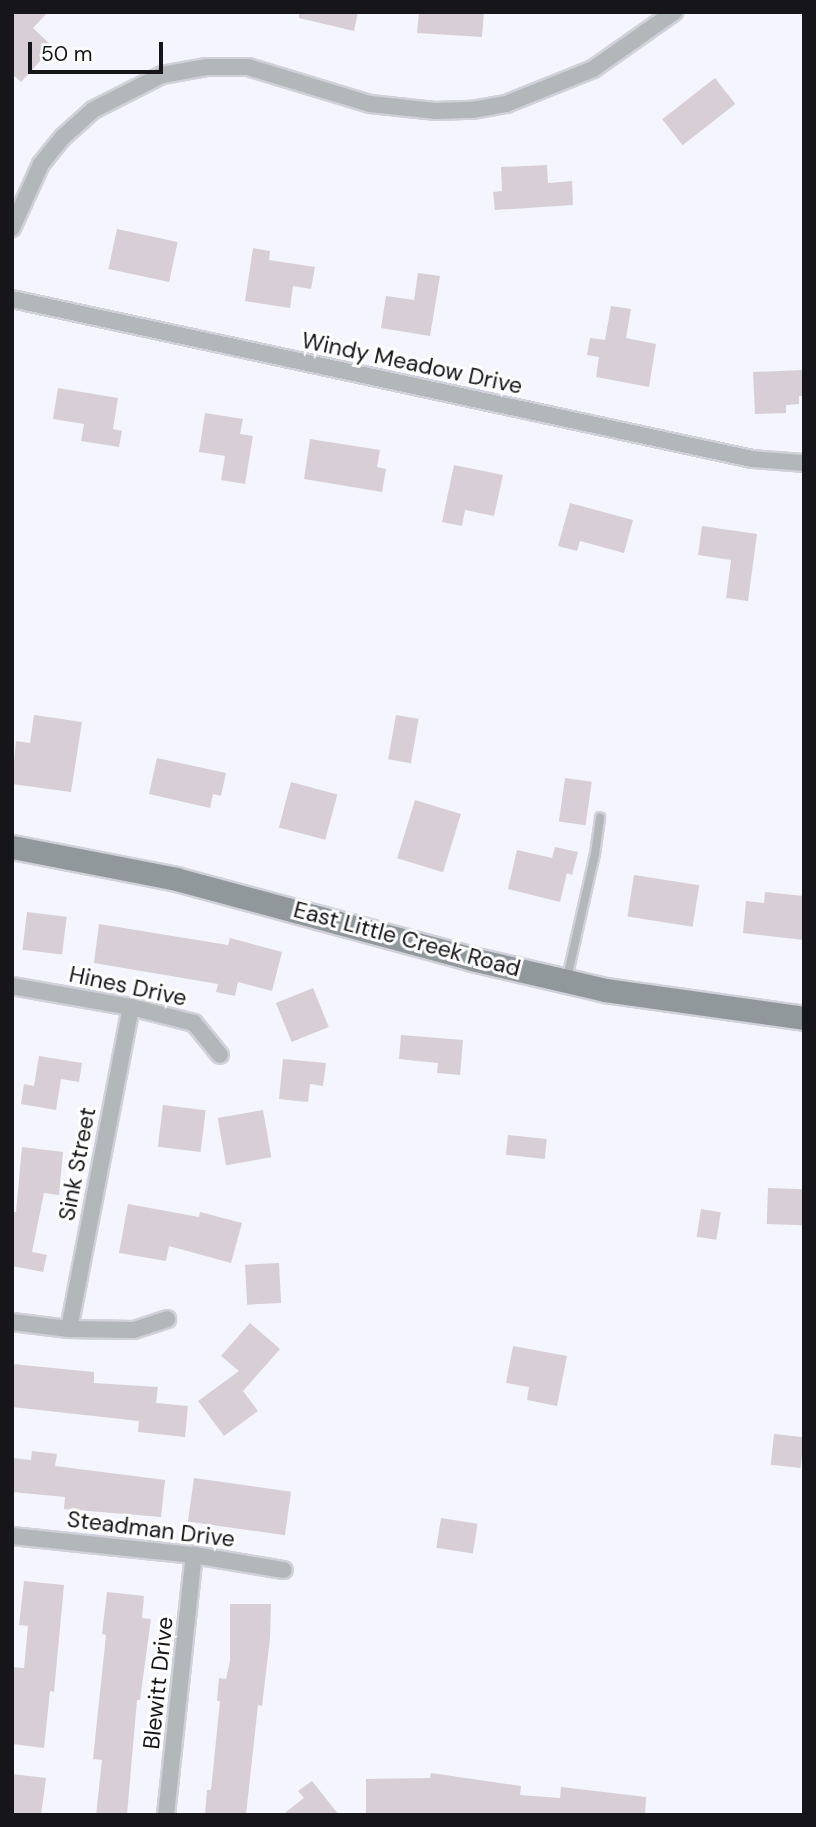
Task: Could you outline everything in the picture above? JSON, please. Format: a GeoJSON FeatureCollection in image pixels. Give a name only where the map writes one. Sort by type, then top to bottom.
{"type":"FeatureCollection","features":[{"type":"Feature","properties":{"kind":"street"},"geometry":{"type":"LineString","coordinates":[[12,228],[41,164],[63,137],[93,110],[163,75],[207,67],[248,67],[370,104],[435,111],[472,110],[506,104],[593,69],[674,12]]}},
{"type":"Feature","properties":{"kind":"street","name":"Windy Meadow Drive"},"geometry":{"type":"LineString","coordinates":[[12,299],[752,459],[804,463]]}},
{"type":"Feature","properties":{"kind":"street","name":"East Little Creek Road"},"geometry":{"type":"LineString","coordinates":[[12,848],[176,879],[566,981],[622,993],[804,1018]]}},
{"type":"Feature","properties":{"kind":"street","name":"Hines Drive"},"geometry":{"type":"LineString","coordinates":[[12,986],[131,1007],[194,1023],[220,1055]]}},
{"type":"Feature","properties":{"kind":"street","name":"Sink Street"},"geometry":{"type":"LineString","coordinates":[[69,1329],[131,1007]]}},
{"type":"Feature","properties":{"kind":"street"},"geometry":{"type":"LineString","coordinates":[[12,1322],[69,1329],[134,1330],[167,1318]]}},
{"type":"Feature","properties":{"kind":"street","name":"Steadman Drive"},"geometry":{"type":"LineString","coordinates":[[12,1536],[194,1555],[284,1570]]}},
{"type":"Feature","properties":{"kind":"street","name":"Blewitt Drive"},"geometry":{"type":"LineString","coordinates":[[166,1815],[194,1555]]}},
{"type":"Feature","properties":{"kind":"lane"},"geometry":{"type":"LineString","coordinates":[[566,981],[595,854],[600,817]]}},
{"type":"Feature","properties":{"kind":"building"},"geometry":{"type":"Polygon","coordinates":[[[12,12],[48,12],[33,28],[53,47],[21,82],[12,74],[12,12]]]}},
{"type":"Feature","properties":{"kind":"building"},"geometry":{"type":"Polygon","coordinates":[[[299,12],[358,12],[354,31],[299,18],[299,12]]]}},
{"type":"Feature","properties":{"kind":"building"},"geometry":{"type":"Polygon","coordinates":[[[419,12],[484,12],[482,37],[417,33],[419,12]]]}},
{"type":"Feature","properties":{"kind":"building"},"geometry":{"type":"Polygon","coordinates":[[[715,78],[735,104],[683,145],[662,119],[715,78]]]}},
{"type":"Feature","properties":{"kind":"building"},"geometry":{"type":"Polygon","coordinates":[[[547,165],[548,183],[572,181],[573,205],[495,210],[493,192],[502,191],[501,167],[547,165]]]}},
{"type":"Feature","properties":{"kind":"building"},"geometry":{"type":"Polygon","coordinates":[[[117,229],[178,242],[169,282],[108,269],[117,229]]]}},
{"type":"Feature","properties":{"kind":"building"},"geometry":{"type":"Polygon","coordinates":[[[253,248],[270,251],[269,260],[315,267],[311,289],[293,286],[290,308],[245,301],[253,248]]]}},
{"type":"Feature","properties":{"kind":"building"},"geometry":{"type":"Polygon","coordinates":[[[418,273],[440,276],[430,336],[381,328],[386,296],[414,300],[418,273]]]}},
{"type":"Feature","properties":{"kind":"building"},"geometry":{"type":"Polygon","coordinates":[[[611,306],[631,309],[626,338],[656,344],[649,387],[596,377],[599,357],[587,355],[590,338],[605,340],[611,306]]]}},
{"type":"Feature","properties":{"kind":"building"},"geometry":{"type":"Polygon","coordinates":[[[804,370],[804,396],[799,396],[799,404],[786,405],[786,413],[755,414],[753,372],[804,370]]]}},
{"type":"Feature","properties":{"kind":"building"},"geometry":{"type":"Polygon","coordinates":[[[58,388],[118,398],[113,429],[122,431],[119,447],[81,441],[84,424],[53,419],[58,388]]]}},
{"type":"Feature","properties":{"kind":"building"},"geometry":{"type":"Polygon","coordinates":[[[205,413],[243,419],[240,434],[253,436],[245,484],[221,480],[225,456],[199,452],[205,413]]]}},
{"type":"Feature","properties":{"kind":"building"},"geometry":{"type":"Polygon","coordinates":[[[310,439],[380,450],[377,467],[386,469],[382,492],[304,479],[310,439]]]}},
{"type":"Feature","properties":{"kind":"building"},"geometry":{"type":"Polygon","coordinates":[[[454,465],[503,475],[494,516],[465,510],[462,526],[442,522],[454,465]]]}},
{"type":"Feature","properties":{"kind":"building"},"geometry":{"type":"Polygon","coordinates":[[[570,503],[633,520],[624,553],[580,541],[577,551],[558,546],[570,503]]]}},
{"type":"Feature","properties":{"kind":"building"},"geometry":{"type":"Polygon","coordinates":[[[702,526],[757,534],[748,601],[726,598],[731,560],[698,555],[702,526]]]}},
{"type":"Feature","properties":{"kind":"building"},"geometry":{"type":"Polygon","coordinates":[[[34,715],[82,722],[71,792],[12,784],[16,741],[30,743],[34,715]]]}},
{"type":"Feature","properties":{"kind":"building"},"geometry":{"type":"Polygon","coordinates":[[[396,715],[419,719],[411,763],[388,759],[396,715]]]}},
{"type":"Feature","properties":{"kind":"building"},"geometry":{"type":"Polygon","coordinates":[[[157,758],[226,773],[221,796],[213,794],[210,808],[149,794],[157,758]]]}},
{"type":"Feature","properties":{"kind":"building"},"geometry":{"type":"Polygon","coordinates":[[[565,778],[592,782],[586,825],[559,822],[565,778]]]}},
{"type":"Feature","properties":{"kind":"building"},"geometry":{"type":"Polygon","coordinates":[[[291,782],[337,794],[325,840],[279,827],[291,782]]]}},
{"type":"Feature","properties":{"kind":"building"},"geometry":{"type":"Polygon","coordinates":[[[415,800],[461,814],[443,872],[397,858],[415,800]]]}},
{"type":"Feature","properties":{"kind":"building"},"geometry":{"type":"Polygon","coordinates":[[[555,847],[578,852],[572,875],[567,873],[560,902],[508,889],[517,850],[552,858],[555,847]]]}},
{"type":"Feature","properties":{"kind":"building"},"geometry":{"type":"Polygon","coordinates":[[[634,875],[699,885],[693,927],[627,916],[634,875]]]}},
{"type":"Feature","properties":{"kind":"building"},"geometry":{"type":"Polygon","coordinates":[[[765,892],[804,896],[804,940],[743,933],[746,901],[764,903],[765,892]]]}},
{"type":"Feature","properties":{"kind":"building"},"geometry":{"type":"Polygon","coordinates":[[[27,912],[67,917],[62,955],[22,950],[27,912]]]}},
{"type":"Feature","properties":{"kind":"building"},"geometry":{"type":"Polygon","coordinates":[[[99,924],[228,945],[230,938],[282,952],[272,991],[238,982],[235,996],[216,992],[218,984],[94,963],[99,924]]]}},
{"type":"Feature","properties":{"kind":"building"},"geometry":{"type":"Polygon","coordinates":[[[313,988],[329,1027],[292,1042],[276,1003],[313,988]]]}},
{"type":"Feature","properties":{"kind":"building"},"geometry":{"type":"Polygon","coordinates":[[[401,1035],[463,1040],[460,1075],[437,1073],[438,1063],[399,1059],[401,1035]]]}},
{"type":"Feature","properties":{"kind":"building"},"geometry":{"type":"Polygon","coordinates":[[[39,1056],[82,1063],[79,1082],[61,1079],[56,1110],[21,1104],[24,1084],[34,1086],[39,1056]]]}},
{"type":"Feature","properties":{"kind":"building"},"geometry":{"type":"Polygon","coordinates":[[[283,1059],[326,1063],[323,1086],[310,1084],[308,1102],[279,1099],[283,1059]]]}},
{"type":"Feature","properties":{"kind":"building"},"geometry":{"type":"Polygon","coordinates":[[[163,1105],[206,1110],[201,1152],[158,1147],[163,1105]]]}},
{"type":"Feature","properties":{"kind":"building"},"geometry":{"type":"Polygon","coordinates":[[[263,1110],[271,1157],[226,1165],[218,1118],[263,1110]]]}},
{"type":"Feature","properties":{"kind":"building"},"geometry":{"type":"Polygon","coordinates":[[[508,1135],[547,1139],[545,1159],[506,1155],[508,1135]]]}},
{"type":"Feature","properties":{"kind":"building"},"geometry":{"type":"Polygon","coordinates":[[[22,1147],[63,1152],[59,1195],[44,1193],[32,1252],[47,1255],[43,1272],[12,1266],[12,1212],[16,1212],[22,1147]]]}},
{"type":"Feature","properties":{"kind":"building"},"geometry":{"type":"Polygon","coordinates":[[[768,1188],[804,1189],[803,1225],[767,1224],[768,1188]]]}},
{"type":"Feature","properties":{"kind":"building"},"geometry":{"type":"Polygon","coordinates":[[[128,1204],[199,1217],[200,1212],[242,1223],[231,1263],[169,1246],[166,1261],[119,1253],[128,1204]]]}},
{"type":"Feature","properties":{"kind":"building"},"geometry":{"type":"Polygon","coordinates":[[[701,1209],[721,1212],[716,1240],[697,1237],[701,1209]]]}},
{"type":"Feature","properties":{"kind":"building"},"geometry":{"type":"Polygon","coordinates":[[[279,1263],[281,1303],[247,1305],[245,1265],[279,1263]]]}},
{"type":"Feature","properties":{"kind":"building"},"geometry":{"type":"Polygon","coordinates":[[[250,1323],[280,1349],[243,1391],[258,1411],[224,1436],[198,1401],[239,1371],[221,1356],[250,1323]]]}},
{"type":"Feature","properties":{"kind":"building"},"geometry":{"type":"Polygon","coordinates":[[[513,1346],[567,1356],[557,1406],[527,1400],[529,1387],[506,1383],[513,1346]]]}},
{"type":"Feature","properties":{"kind":"building"},"geometry":{"type":"Polygon","coordinates":[[[12,1364],[94,1372],[94,1383],[158,1387],[156,1403],[188,1406],[185,1437],[138,1432],[139,1421],[12,1407],[12,1364]]]}},
{"type":"Feature","properties":{"kind":"building"},"geometry":{"type":"Polygon","coordinates":[[[774,1434],[804,1437],[801,1468],[771,1465],[774,1434]]]}},
{"type":"Feature","properties":{"kind":"building"},"geometry":{"type":"Polygon","coordinates":[[[32,1451],[57,1454],[55,1466],[165,1480],[161,1517],[64,1509],[65,1497],[12,1492],[12,1458],[31,1460],[32,1451]]]}},
{"type":"Feature","properties":{"kind":"building"},"geometry":{"type":"Polygon","coordinates":[[[194,1478],[291,1492],[285,1535],[188,1522],[194,1478]]]}},
{"type":"Feature","properties":{"kind":"building"},"geometry":{"type":"Polygon","coordinates":[[[441,1518],[478,1524],[473,1553],[436,1548],[441,1518]]]}},
{"type":"Feature","properties":{"kind":"building"},"geometry":{"type":"Polygon","coordinates":[[[24,1581],[64,1585],[54,1692],[50,1691],[44,1748],[12,1744],[12,1667],[24,1668],[28,1626],[19,1625],[24,1581]]]}},
{"type":"Feature","properties":{"kind":"building"},"geometry":{"type":"Polygon","coordinates":[[[107,1592],[144,1596],[142,1618],[151,1619],[140,1700],[137,1700],[127,1815],[96,1815],[102,1760],[93,1759],[106,1635],[102,1634],[107,1592]]]}},
{"type":"Feature","properties":{"kind":"building"},"geometry":{"type":"Polygon","coordinates":[[[230,1604],[271,1604],[270,1639],[262,1706],[258,1705],[246,1815],[205,1815],[207,1790],[211,1790],[220,1701],[217,1701],[219,1678],[226,1679],[230,1661],[230,1604]]]}},
{"type":"Feature","properties":{"kind":"building"},"geometry":{"type":"Polygon","coordinates":[[[431,1773],[521,1786],[520,1795],[560,1798],[561,1787],[646,1797],[645,1815],[366,1815],[366,1779],[430,1778],[431,1773]]]}},
{"type":"Feature","properties":{"kind":"building"},"geometry":{"type":"Polygon","coordinates":[[[12,1774],[46,1778],[41,1815],[12,1815],[12,1774]]]}},
{"type":"Feature","properties":{"kind":"building"},"geometry":{"type":"Polygon","coordinates":[[[312,1781],[339,1815],[282,1815],[304,1798],[298,1791],[312,1781]]]}}]}
